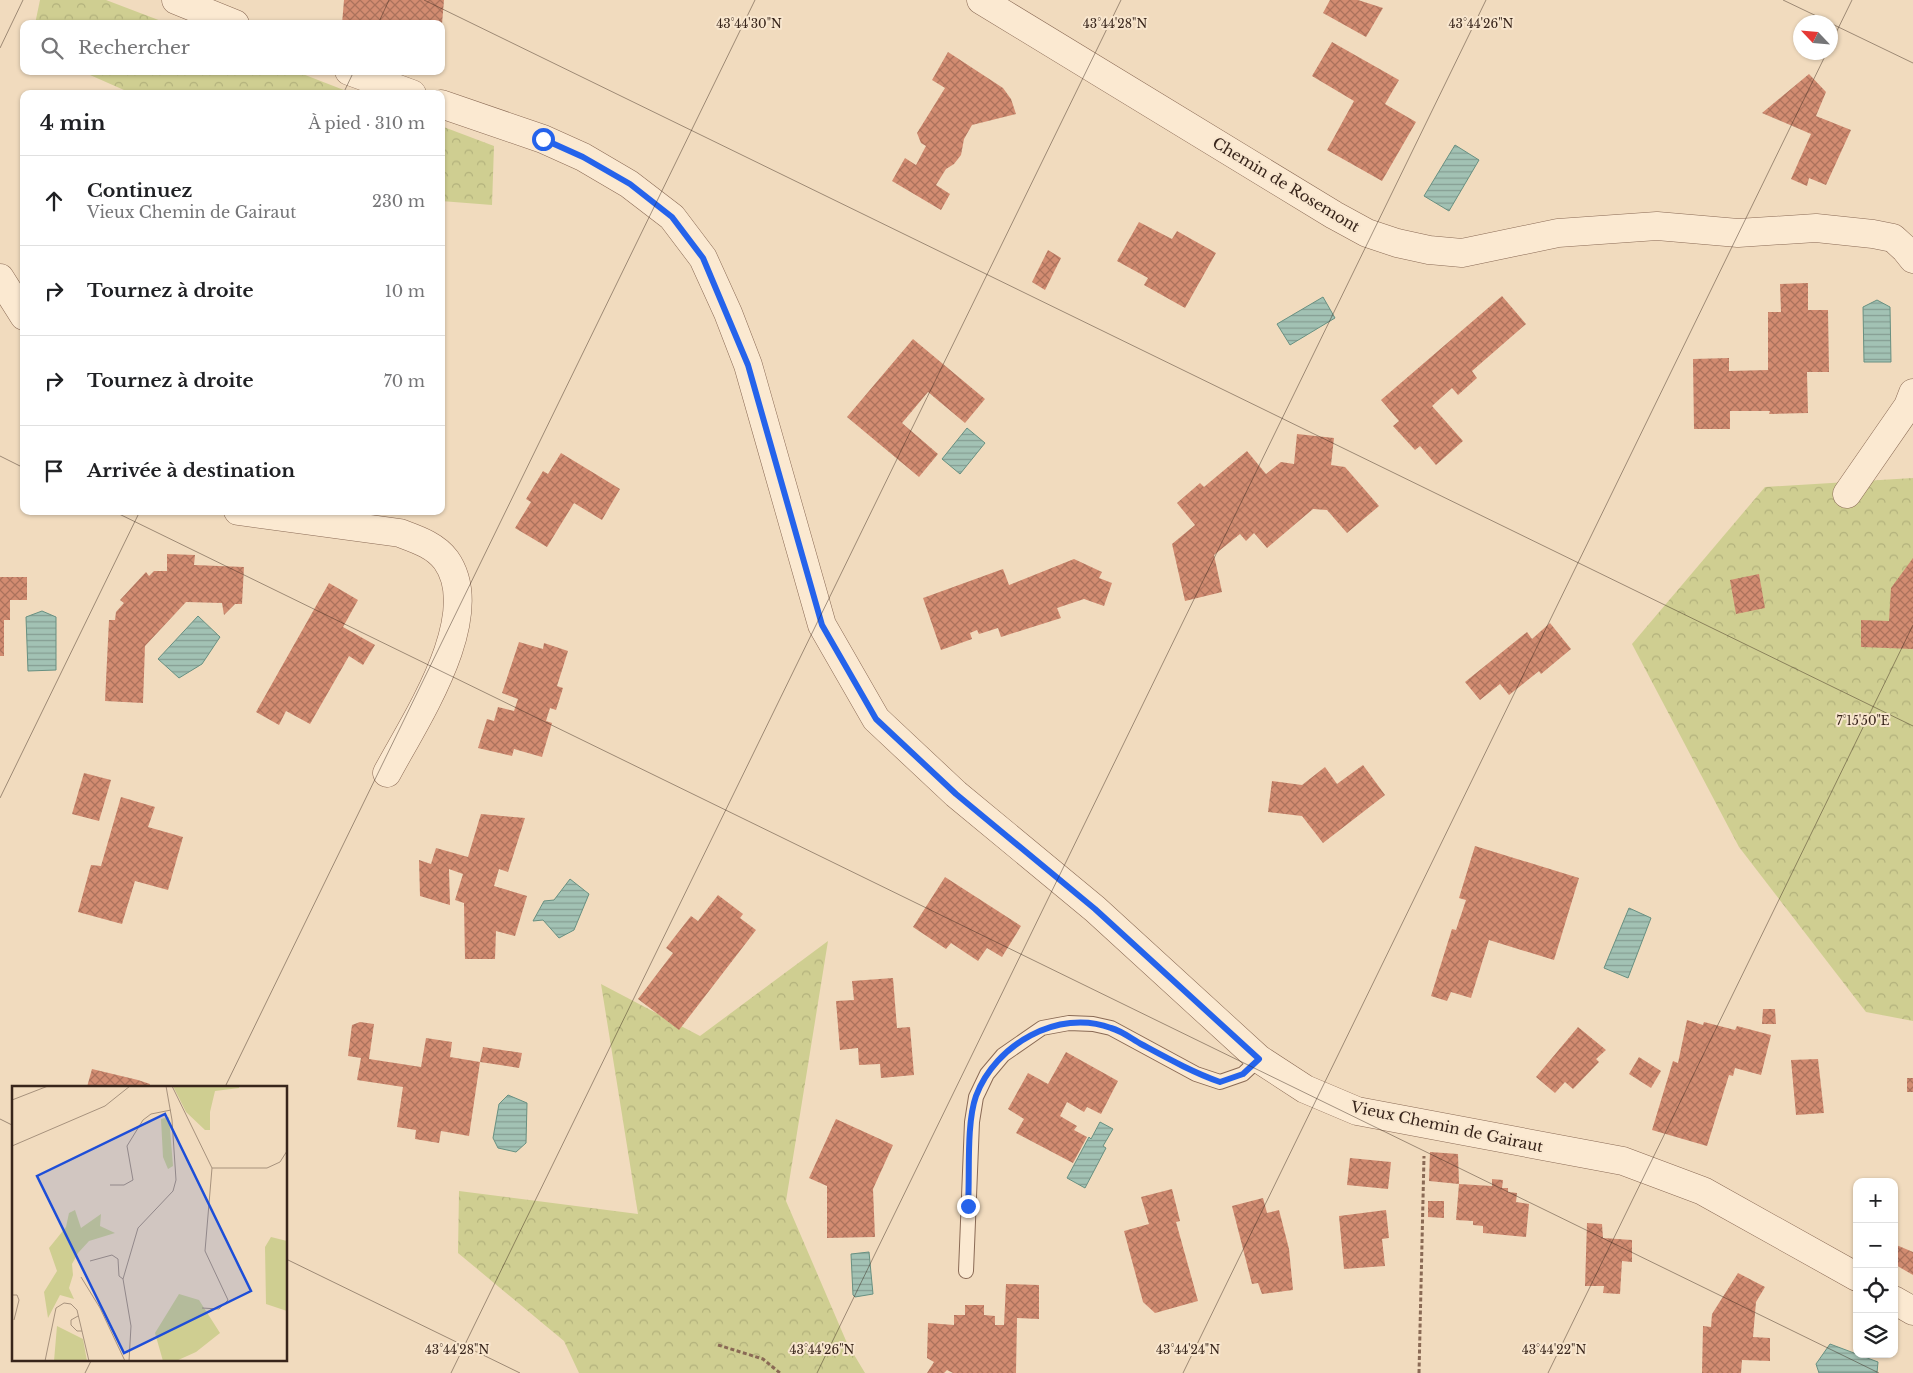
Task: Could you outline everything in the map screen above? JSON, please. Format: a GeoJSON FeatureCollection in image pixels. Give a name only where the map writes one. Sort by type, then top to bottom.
{"type":"FeatureCollection","features":[{"type":"Feature","properties":{"kind":"street"},"geometry":{"type":"LineString","coordinates":[[176,0],[225,20]]}},
{"type":"Feature","properties":{"kind":"street","name":"Chemin de Rosemont"},"geometry":{"type":"LineString","coordinates":[[981,0],[1334,216],[1367,233],[1397,243],[1429,250],[1462,253],[1558,233],[1640,227],[1657,226],[1738,233],[1816,228],[1893,238],[1906,249],[1913,259]]}},
{"type":"Feature","properties":{"kind":"street"},"geometry":{"type":"LineString","coordinates":[[360,75],[401,90]]}},
{"type":"Feature","properties":{"kind":"street","name":"Vieux Chemin de Gairaut"},"geometry":{"type":"LineString","coordinates":[[445,105],[543,139],[583,157],[630,184],[672,217],[703,258],[728,313],[748,365],[822,625],[876,719],[956,794],[1095,909],[1259,1059],[1304,1089],[1356,1111],[1623,1162],[1702,1191],[1853,1276]]}},
{"type":"Feature","properties":{"kind":"street"},"geometry":{"type":"LineString","coordinates":[[0,278],[20,310]]}},
{"type":"Feature","properties":{"kind":"street"},"geometry":{"type":"LineString","coordinates":[[1847,494],[1908,406],[1913,393]]}},
{"type":"Feature","properties":{"kind":"street"},"geometry":{"type":"LineString","coordinates":[[267,515],[400,533],[425,542],[445,559],[456,581],[458,601],[447,654],[430,692],[387,773]]}},
{"type":"Feature","properties":{"kind":"street"},"geometry":{"type":"LineString","coordinates":[[1898,1302],[1913,1311]]}},
{"type":"Feature","properties":{"kind":"lane"},"geometry":{"type":"LineString","coordinates":[[966,1271],[972,1122],[976,1097],[987,1074],[1003,1055],[1042,1028],[1069,1023],[1093,1024],[1111,1028],[1196,1074],[1220,1082],[1243,1074],[1259,1059]]}},
{"type":"Feature","properties":{"kind":"path"},"geometry":{"type":"LineString","coordinates":[[1419,1373],[1425,1125]]}},
{"type":"Feature","properties":{"kind":"path"},"geometry":{"type":"LineString","coordinates":[[718,1345],[763,1359],[780,1373]]}},
{"type":"Feature","properties":{"kind":"green space"},"geometry":{"type":"Polygon","coordinates":[[[40,0],[106,0],[158,20],[36,20],[40,0]]]}},
{"type":"Feature","properties":{"kind":"green space"},"geometry":{"type":"Polygon","coordinates":[[[90,75],[305,75],[344,90],[124,90],[90,75]]]}},
{"type":"Feature","properties":{"kind":"green space"},"geometry":{"type":"Polygon","coordinates":[[[445,128],[494,146],[492,205],[445,201],[445,128]]]}},
{"type":"Feature","properties":{"kind":"green space"},"geometry":{"type":"Polygon","coordinates":[[[1913,478],[1913,1021],[1866,1012],[1739,847],[1632,644],[1765,487],[1913,478]]]}},
{"type":"Feature","properties":{"kind":"green space"},"geometry":{"type":"Polygon","coordinates":[[[828,941],[786,1201],[847,1343],[865,1373],[579,1373],[564,1341],[458,1253],[459,1191],[638,1214],[601,984],[700,1036],[828,941]]]}},
{"type":"Feature","properties":{"kind":"shaded area"},"geometry":{"type":"Polygon","coordinates":[[[1455,145],[1479,160],[1449,211],[1424,196],[1455,145]]]}},
{"type":"Feature","properties":{"kind":"shaded area"},"geometry":{"type":"Polygon","coordinates":[[[1323,297],[1335,318],[1290,345],[1277,324],[1323,297]]]}},
{"type":"Feature","properties":{"kind":"shaded area"},"geometry":{"type":"Polygon","coordinates":[[[1877,300],[1890,307],[1891,362],[1864,362],[1863,307],[1877,300]]]}},
{"type":"Feature","properties":{"kind":"shaded area"},"geometry":{"type":"Polygon","coordinates":[[[967,428],[985,443],[960,474],[942,459],[967,428]]]}},
{"type":"Feature","properties":{"kind":"shaded area"},"geometry":{"type":"Polygon","coordinates":[[[42,611],[56,617],[56,670],[28,671],[26,617],[42,611]]]}},
{"type":"Feature","properties":{"kind":"shaded area"},"geometry":{"type":"Polygon","coordinates":[[[198,616],[220,637],[202,664],[179,678],[158,659],[198,616]]]}},
{"type":"Feature","properties":{"kind":"shaded area"},"geometry":{"type":"Polygon","coordinates":[[[570,879],[589,894],[574,930],[559,938],[543,920],[533,921],[544,901],[554,900],[570,879]]]}},
{"type":"Feature","properties":{"kind":"shaded area"},"geometry":{"type":"Polygon","coordinates":[[[1629,908],[1651,918],[1628,978],[1604,968],[1629,908]]]}},
{"type":"Feature","properties":{"kind":"shaded area"},"geometry":{"type":"Polygon","coordinates":[[[508,1095],[527,1103],[526,1143],[516,1152],[498,1148],[493,1138],[499,1104],[508,1095]]]}},
{"type":"Feature","properties":{"kind":"shaded area"},"geometry":{"type":"Polygon","coordinates":[[[1100,1122],[1113,1129],[1103,1146],[1106,1148],[1085,1188],[1067,1178],[1089,1137],[1091,1139],[1100,1122]]]}},
{"type":"Feature","properties":{"kind":"shaded area"},"geometry":{"type":"Polygon","coordinates":[[[869,1252],[873,1294],[855,1297],[853,1295],[851,1254],[869,1252]]]}},
{"type":"Feature","properties":{"kind":"shaded area"},"geometry":{"type":"Polygon","coordinates":[[[1830,1344],[1853,1353],[1853,1358],[1867,1358],[1878,1362],[1877,1373],[1819,1373],[1816,1364],[1830,1344]]]}},
{"type":"Feature","properties":{"kind":"building"},"geometry":{"type":"Polygon","coordinates":[[[344,0],[444,0],[442,20],[342,20],[344,0]]]}},
{"type":"Feature","properties":{"kind":"building"},"geometry":{"type":"Polygon","coordinates":[[[1330,0],[1358,0],[1383,8],[1366,37],[1323,13],[1330,0]]]}},
{"type":"Feature","properties":{"kind":"building"},"geometry":{"type":"Polygon","coordinates":[[[1332,42],[1399,80],[1385,104],[1416,122],[1382,181],[1327,150],[1354,101],[1312,76],[1332,42]]]}},
{"type":"Feature","properties":{"kind":"building"},"geometry":{"type":"Polygon","coordinates":[[[948,52],[1003,88],[1011,99],[1016,114],[972,125],[964,139],[961,155],[954,164],[946,169],[936,185],[950,194],[941,210],[892,181],[905,158],[916,165],[926,146],[921,143],[917,133],[945,88],[932,80],[948,52]]]}},
{"type":"Feature","properties":{"kind":"building"},"geometry":{"type":"Polygon","coordinates":[[[1809,74],[1826,92],[1816,116],[1851,130],[1826,185],[1809,178],[1807,186],[1791,179],[1811,134],[1762,113],[1809,74]]]}},
{"type":"Feature","properties":{"kind":"building"},"geometry":{"type":"Polygon","coordinates":[[[1139,222],[1172,239],[1177,231],[1216,253],[1185,308],[1144,285],[1148,278],[1117,261],[1139,222]]]}},
{"type":"Feature","properties":{"kind":"building"},"geometry":{"type":"Polygon","coordinates":[[[1048,250],[1061,258],[1045,290],[1032,282],[1048,250]]]}},
{"type":"Feature","properties":{"kind":"building"},"geometry":{"type":"Polygon","coordinates":[[[1808,283],[1808,310],[1828,310],[1829,372],[1807,372],[1808,413],[1769,414],[1770,411],[1730,411],[1730,429],[1694,429],[1693,359],[1729,358],[1729,371],[1768,370],[1768,312],[1781,312],[1780,284],[1808,283]]]}},
{"type":"Feature","properties":{"kind":"building"},"geometry":{"type":"Polygon","coordinates":[[[1502,296],[1526,324],[1472,371],[1477,378],[1458,395],[1452,388],[1432,406],[1463,441],[1436,465],[1420,446],[1415,450],[1393,426],[1399,421],[1381,400],[1502,296]]]}},
{"type":"Feature","properties":{"kind":"building"},"geometry":{"type":"Polygon","coordinates":[[[913,339],[985,399],[965,423],[928,392],[902,423],[938,454],[919,477],[847,417],[913,339]]]}},
{"type":"Feature","properties":{"kind":"building"},"geometry":{"type":"Polygon","coordinates":[[[1297,434],[1334,438],[1331,465],[1345,467],[1379,506],[1347,533],[1327,510],[1313,509],[1267,548],[1254,533],[1246,541],[1240,534],[1214,555],[1222,592],[1185,601],[1172,544],[1195,525],[1177,503],[1200,483],[1204,487],[1247,451],[1266,474],[1281,462],[1294,464],[1297,434]]]}},
{"type":"Feature","properties":{"kind":"building"},"geometry":{"type":"Polygon","coordinates":[[[561,453],[620,489],[602,520],[574,503],[547,547],[515,528],[531,502],[526,499],[543,471],[548,474],[561,453]]]}},
{"type":"Feature","properties":{"kind":"building"},"geometry":{"type":"Polygon","coordinates":[[[167,554],[195,555],[194,565],[244,567],[242,604],[235,604],[224,615],[222,603],[186,602],[145,646],[143,703],[105,701],[109,620],[115,620],[116,612],[124,603],[120,600],[146,572],[149,576],[154,571],[167,571],[167,554]]]}},
{"type":"Feature","properties":{"kind":"building"},"geometry":{"type":"Polygon","coordinates":[[[1913,558],[1913,649],[1861,647],[1861,620],[1889,621],[1891,588],[1913,558]]]}},
{"type":"Feature","properties":{"kind":"building"},"geometry":{"type":"Polygon","coordinates":[[[1074,559],[1102,572],[1099,578],[1112,583],[1104,606],[1084,599],[1057,608],[1061,618],[1001,637],[998,628],[979,634],[977,630],[970,633],[972,639],[941,650],[923,598],[1003,569],[1009,585],[1074,559]]]}},
{"type":"Feature","properties":{"kind":"building"},"geometry":{"type":"Polygon","coordinates":[[[1759,574],[1765,608],[1736,614],[1730,580],[1759,574]]]}},
{"type":"Feature","properties":{"kind":"building"},"geometry":{"type":"Polygon","coordinates":[[[0,577],[27,577],[27,600],[10,600],[10,620],[4,620],[4,656],[0,656],[0,577]]]}},
{"type":"Feature","properties":{"kind":"building"},"geometry":{"type":"Polygon","coordinates":[[[329,583],[358,600],[343,627],[375,645],[363,665],[349,656],[310,724],[286,711],[279,725],[256,712],[329,583]]]}},
{"type":"Feature","properties":{"kind":"building"},"geometry":{"type":"Polygon","coordinates":[[[1550,623],[1571,649],[1541,674],[1539,671],[1509,695],[1500,684],[1480,700],[1465,682],[1527,632],[1532,639],[1550,623]]]}},
{"type":"Feature","properties":{"kind":"building"},"geometry":{"type":"Polygon","coordinates":[[[519,642],[543,649],[544,643],[568,651],[557,686],[563,688],[556,710],[550,708],[546,721],[552,723],[542,757],[514,749],[512,756],[478,748],[487,719],[494,721],[498,707],[514,711],[518,699],[502,693],[519,642]]]}},
{"type":"Feature","properties":{"kind":"building"},"geometry":{"type":"Polygon","coordinates":[[[1363,765],[1385,795],[1323,843],[1302,816],[1268,812],[1272,781],[1302,785],[1325,767],[1337,784],[1363,765]]]}},
{"type":"Feature","properties":{"kind":"building"},"geometry":{"type":"Polygon","coordinates":[[[84,773],[111,780],[99,821],[72,814],[84,773]]]}},
{"type":"Feature","properties":{"kind":"building"},"geometry":{"type":"Polygon","coordinates":[[[121,797],[155,807],[148,827],[183,837],[168,890],[135,881],[122,924],[78,912],[91,865],[101,866],[121,797]]]}},
{"type":"Feature","properties":{"kind":"building"},"geometry":{"type":"Polygon","coordinates":[[[481,814],[525,818],[508,872],[499,869],[494,886],[527,896],[515,936],[496,931],[495,959],[465,959],[464,903],[455,900],[463,874],[449,869],[450,905],[420,896],[419,860],[431,864],[436,848],[468,857],[481,814]]]}},
{"type":"Feature","properties":{"kind":"building"},"geometry":{"type":"Polygon","coordinates":[[[1475,846],[1579,878],[1554,960],[1489,940],[1471,998],[1451,992],[1447,1001],[1431,996],[1452,929],[1456,930],[1466,900],[1459,898],[1475,846]]]}},
{"type":"Feature","properties":{"kind":"building"},"geometry":{"type":"Polygon","coordinates":[[[945,877],[1021,926],[1002,957],[987,948],[978,961],[951,943],[946,949],[913,927],[945,877]]]}},
{"type":"Feature","properties":{"kind":"building"},"geometry":{"type":"Polygon","coordinates":[[[718,895],[743,914],[740,918],[756,930],[679,1030],[638,999],[673,953],[666,948],[691,916],[698,921],[718,895]]]}},
{"type":"Feature","properties":{"kind":"building"},"geometry":{"type":"Polygon","coordinates":[[[893,978],[897,1028],[910,1027],[914,1075],[881,1078],[880,1064],[859,1065],[858,1048],[840,1050],[836,1001],[854,1000],[852,981],[893,978]]]}},
{"type":"Feature","properties":{"kind":"building"},"geometry":{"type":"Polygon","coordinates":[[[1763,1009],[1775,1009],[1776,1024],[1762,1024],[1763,1009]]]}},
{"type":"Feature","properties":{"kind":"building"},"geometry":{"type":"Polygon","coordinates":[[[1687,1020],[1703,1025],[1704,1022],[1735,1030],[1737,1026],[1771,1035],[1761,1075],[1735,1068],[1733,1076],[1729,1075],[1707,1146],[1652,1130],[1673,1061],[1678,1063],[1687,1020]]]}},
{"type":"Feature","properties":{"kind":"building"},"geometry":{"type":"Polygon","coordinates":[[[360,1022],[374,1024],[369,1059],[421,1067],[426,1038],[452,1042],[450,1057],[480,1062],[469,1136],[441,1131],[439,1143],[415,1139],[416,1130],[397,1127],[403,1087],[357,1080],[361,1058],[348,1056],[352,1025],[360,1022]]]}},
{"type":"Feature","properties":{"kind":"building"},"geometry":{"type":"Polygon","coordinates":[[[1578,1027],[1606,1050],[1596,1059],[1599,1062],[1573,1089],[1565,1082],[1555,1093],[1536,1077],[1578,1027]]]}},
{"type":"Feature","properties":{"kind":"building"},"geometry":{"type":"Polygon","coordinates":[[[483,1047],[522,1053],[519,1068],[480,1062],[483,1047]]]}},
{"type":"Feature","properties":{"kind":"building"},"geometry":{"type":"Polygon","coordinates":[[[1066,1052],[1118,1081],[1101,1114],[1087,1107],[1084,1112],[1067,1102],[1060,1116],[1077,1126],[1074,1130],[1087,1137],[1073,1163],[1016,1133],[1024,1119],[1008,1109],[1028,1073],[1048,1084],[1066,1052]]]}},
{"type":"Feature","properties":{"kind":"building"},"geometry":{"type":"Polygon","coordinates":[[[1639,1057],[1661,1071],[1651,1088],[1629,1074],[1639,1057]]]}},
{"type":"Feature","properties":{"kind":"building"},"geometry":{"type":"Polygon","coordinates":[[[1818,1059],[1824,1113],[1796,1115],[1791,1060],[1818,1059]]]}},
{"type":"Feature","properties":{"kind":"building"},"geometry":{"type":"Polygon","coordinates":[[[92,1069],[150,1084],[149,1086],[87,1086],[92,1069]]]}},
{"type":"Feature","properties":{"kind":"building"},"geometry":{"type":"Polygon","coordinates":[[[1907,1078],[1913,1078],[1913,1092],[1907,1092],[1907,1078]]]}},
{"type":"Feature","properties":{"kind":"building"},"geometry":{"type":"Polygon","coordinates":[[[836,1119],[893,1145],[873,1189],[875,1237],[827,1238],[827,1186],[809,1178],[836,1119]]]}},
{"type":"Feature","properties":{"kind":"building"},"geometry":{"type":"Polygon","coordinates":[[[1430,1152],[1458,1154],[1459,1184],[1429,1181],[1430,1152]]]}},
{"type":"Feature","properties":{"kind":"building"},"geometry":{"type":"Polygon","coordinates":[[[1350,1158],[1391,1162],[1388,1189],[1347,1185],[1350,1158]]]}},
{"type":"Feature","properties":{"kind":"building"},"geometry":{"type":"Polygon","coordinates":[[[1492,1179],[1503,1180],[1502,1188],[1508,1188],[1508,1192],[1517,1193],[1516,1202],[1529,1204],[1526,1237],[1483,1233],[1483,1226],[1473,1225],[1473,1221],[1456,1220],[1459,1184],[1492,1186],[1492,1179]]]}},
{"type":"Feature","properties":{"kind":"building"},"geometry":{"type":"Polygon","coordinates":[[[1172,1189],[1180,1221],[1176,1222],[1198,1301],[1155,1313],[1143,1302],[1124,1231],[1149,1224],[1141,1197],[1172,1189]]]}},
{"type":"Feature","properties":{"kind":"building"},"geometry":{"type":"Polygon","coordinates":[[[1263,1198],[1267,1213],[1279,1210],[1289,1249],[1293,1290],[1262,1294],[1258,1283],[1252,1284],[1232,1206],[1263,1198]]]}},
{"type":"Feature","properties":{"kind":"building"},"geometry":{"type":"Polygon","coordinates":[[[1428,1201],[1444,1201],[1444,1218],[1428,1217],[1428,1201]]]}},
{"type":"Feature","properties":{"kind":"building"},"geometry":{"type":"Polygon","coordinates":[[[1386,1210],[1389,1238],[1382,1239],[1385,1266],[1344,1269],[1339,1216],[1386,1210]]]}},
{"type":"Feature","properties":{"kind":"building"},"geometry":{"type":"Polygon","coordinates":[[[1587,1223],[1602,1224],[1603,1238],[1632,1240],[1632,1262],[1622,1261],[1620,1294],[1603,1293],[1604,1286],[1585,1286],[1587,1223]]]}},
{"type":"Feature","properties":{"kind":"building"},"geometry":{"type":"Polygon","coordinates":[[[1898,1246],[1913,1252],[1913,1275],[1898,1266],[1898,1246]]]}},
{"type":"Feature","properties":{"kind":"building"},"geometry":{"type":"Polygon","coordinates":[[[1738,1273],[1765,1287],[1756,1302],[1753,1337],[1770,1338],[1770,1361],[1742,1360],[1741,1373],[1702,1373],[1703,1326],[1711,1327],[1712,1314],[1738,1273]]]}},
{"type":"Feature","properties":{"kind":"building"},"geometry":{"type":"Polygon","coordinates":[[[1006,1284],[1039,1285],[1039,1319],[1017,1318],[1016,1373],[953,1373],[947,1370],[944,1373],[927,1373],[934,1362],[927,1358],[928,1323],[954,1325],[954,1315],[965,1315],[965,1305],[984,1305],[984,1315],[995,1316],[995,1325],[1004,1325],[1006,1284]]]}},
{"type":"Feature","properties":{"kind":"route"},"geometry":{"type":"LineString","coordinates":[[543,139],[583,157],[630,184],[672,217],[703,258],[728,313],[748,365],[822,625],[876,719],[956,794],[1095,909],[1259,1059],[1243,1074],[1220,1082],[1196,1074],[1111,1028],[1093,1024],[1069,1023],[1042,1028],[1003,1055],[987,1074],[976,1097],[972,1122],[968,1206]]}}]}
